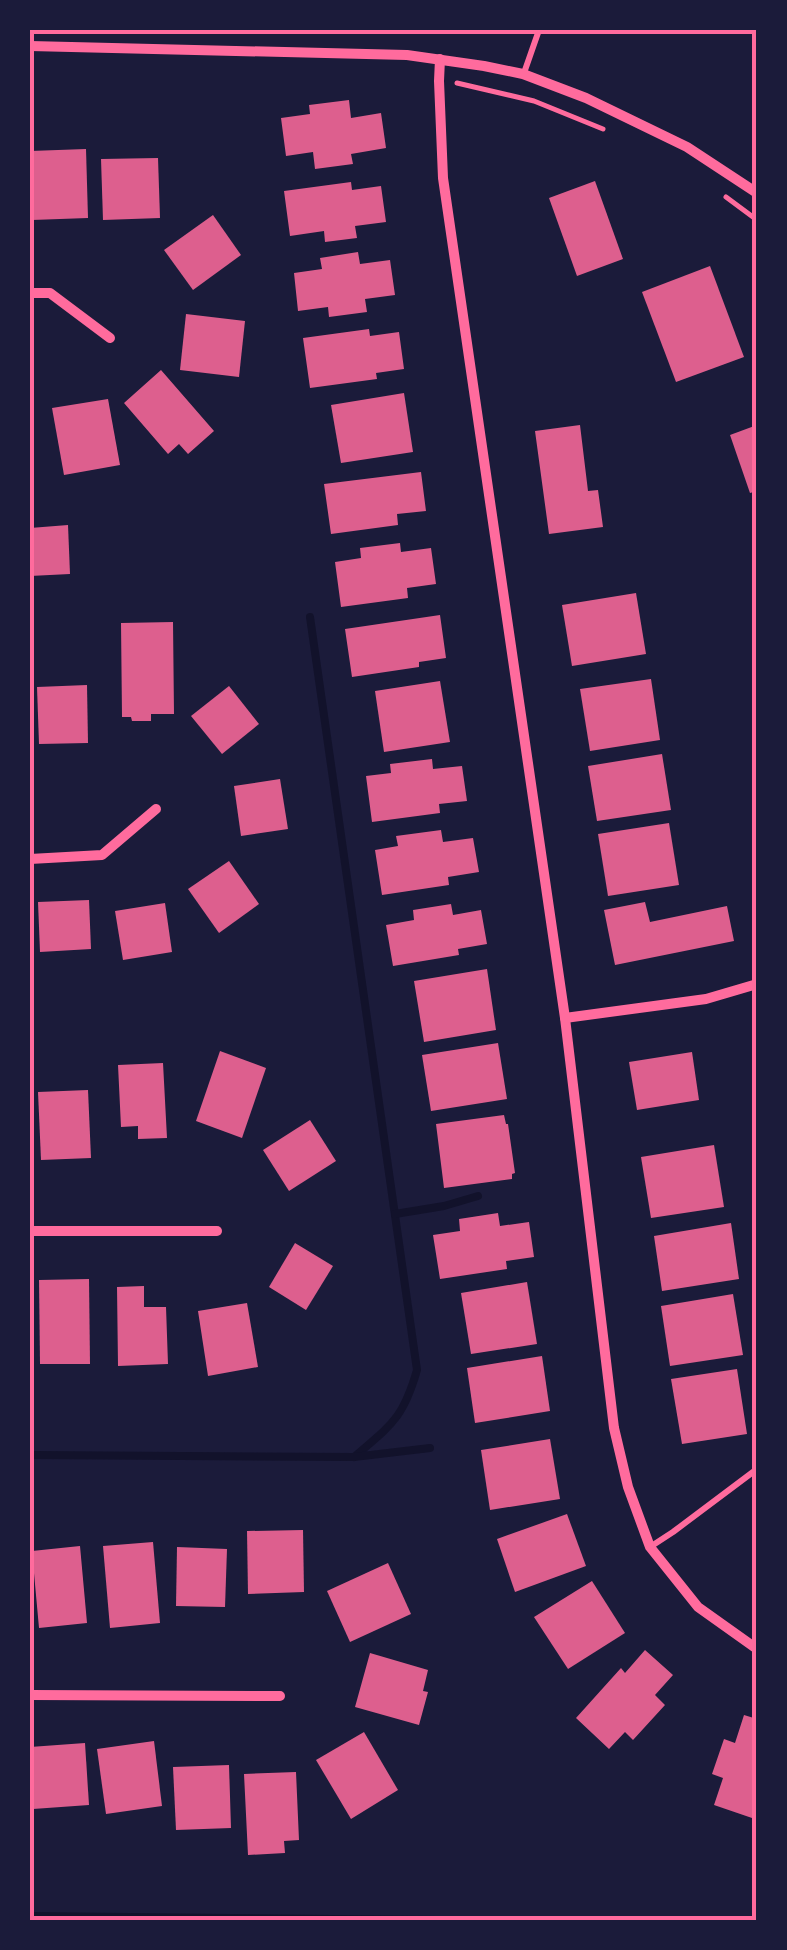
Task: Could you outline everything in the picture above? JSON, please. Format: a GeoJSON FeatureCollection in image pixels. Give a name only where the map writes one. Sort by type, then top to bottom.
{"type":"FeatureCollection","features":[{"type":"Feature","properties":{"kind":"street"},"geometry":{"type":"LineString","coordinates":[[30,46],[353,52],[440,59],[523,74],[586,98],[687,147],[757,193]]}},
{"type":"Feature","properties":{"kind":"street"},"geometry":{"type":"LineString","coordinates":[[440,59],[442,178],[565,1018],[614,1428],[628,1487],[650,1547],[698,1607],[757,1649]]}},
{"type":"Feature","properties":{"kind":"street"},"geometry":{"type":"LineString","coordinates":[[30,293],[50,292],[110,338]]}},
{"type":"Feature","properties":{"kind":"street"},"geometry":{"type":"LineString","coordinates":[[30,859],[102,855],[156,809]]}},
{"type":"Feature","properties":{"kind":"street"},"geometry":{"type":"LineString","coordinates":[[565,1018],[706,999],[757,984]]}},
{"type":"Feature","properties":{"kind":"street"},"geometry":{"type":"LineString","coordinates":[[30,1232],[216,1230]]}},
{"type":"Feature","properties":{"kind":"street"},"geometry":{"type":"LineString","coordinates":[[30,1695],[280,1696]]}},
{"type":"Feature","properties":{"kind":"lane"},"geometry":{"type":"LineString","coordinates":[[523,74],[539,30]]}},
{"type":"Feature","properties":{"kind":"lane"},"geometry":{"type":"LineString","coordinates":[[650,1547],[757,1469]]}},
{"type":"Feature","properties":{"kind":"path"},"geometry":{"type":"LineString","coordinates":[[439,81],[534,102],[607,130]]}},
{"type":"Feature","properties":{"kind":"path"},"geometry":{"type":"LineString","coordinates":[[714,188],[757,220]]}},
{"type":"Feature","properties":{"kind":"building"},"geometry":{"type":"Polygon","coordinates":[[[349,100],[351,118],[381,113],[386,148],[351,154],[353,164],[315,169],[313,152],[286,156],[281,118],[310,114],[309,105],[349,100]]]}},
{"type":"Feature","properties":{"kind":"building"},"geometry":{"type":"Polygon","coordinates":[[[86,149],[88,218],[32,220],[30,151],[86,149]]]}},
{"type":"Feature","properties":{"kind":"building"},"geometry":{"type":"Polygon","coordinates":[[[158,158],[160,218],[103,220],[101,159],[158,158]]]}},
{"type":"Feature","properties":{"kind":"building"},"geometry":{"type":"Polygon","coordinates":[[[595,181],[623,259],[577,276],[549,198],[595,181]]]}},
{"type":"Feature","properties":{"kind":"building"},"geometry":{"type":"Polygon","coordinates":[[[351,182],[352,190],[381,186],[386,222],[355,226],[357,238],[325,242],[324,231],[290,236],[284,191],[351,182]]]}},
{"type":"Feature","properties":{"kind":"building"},"geometry":{"type":"Polygon","coordinates":[[[213,215],[241,255],[193,290],[164,250],[213,215]]]}},
{"type":"Feature","properties":{"kind":"building"},"geometry":{"type":"Polygon","coordinates":[[[358,252],[360,264],[390,260],[395,295],[365,299],[367,312],[329,317],[328,307],[298,311],[294,273],[322,269],[320,258],[358,252]]]}},
{"type":"Feature","properties":{"kind":"building"},"geometry":{"type":"Polygon","coordinates":[[[710,266],[744,357],[676,382],[642,292],[710,266]]]}},
{"type":"Feature","properties":{"kind":"building"},"geometry":{"type":"Polygon","coordinates":[[[186,314],[245,321],[239,377],[180,370],[186,314]]]}},
{"type":"Feature","properties":{"kind":"building"},"geometry":{"type":"Polygon","coordinates":[[[369,329],[370,336],[399,332],[404,369],[376,373],[377,379],[310,388],[303,338],[369,329]]]}},
{"type":"Feature","properties":{"kind":"building"},"geometry":{"type":"Polygon","coordinates":[[[161,370],[214,431],[188,454],[179,444],[168,454],[124,403],[161,370]]]}},
{"type":"Feature","properties":{"kind":"building"},"geometry":{"type":"Polygon","coordinates":[[[404,393],[413,452],[341,463],[331,405],[404,393]]]}},
{"type":"Feature","properties":{"kind":"building"},"geometry":{"type":"Polygon","coordinates":[[[108,399],[120,465],[64,475],[52,408],[108,399]]]}},
{"type":"Feature","properties":{"kind":"building"},"geometry":{"type":"Polygon","coordinates":[[[580,425],[588,491],[598,490],[603,527],[549,534],[535,431],[580,425]]]}},
{"type":"Feature","properties":{"kind":"building"},"geometry":{"type":"Polygon","coordinates":[[[757,425],[757,491],[750,493],[730,435],[757,425]]]}},
{"type":"Feature","properties":{"kind":"building"},"geometry":{"type":"Polygon","coordinates":[[[421,472],[426,511],[397,514],[398,525],[331,534],[324,484],[421,472]]]}},
{"type":"Feature","properties":{"kind":"building"},"geometry":{"type":"Polygon","coordinates":[[[68,525],[70,574],[30,576],[30,528],[68,525]]]}},
{"type":"Feature","properties":{"kind":"building"},"geometry":{"type":"Polygon","coordinates":[[[400,543],[401,552],[431,548],[436,584],[407,588],[408,598],[341,607],[335,562],[361,558],[360,548],[400,543]]]}},
{"type":"Feature","properties":{"kind":"building"},"geometry":{"type":"Polygon","coordinates":[[[636,593],[646,654],[572,666],[562,605],[636,593]]]}},
{"type":"Feature","properties":{"kind":"building"},"geometry":{"type":"Polygon","coordinates":[[[440,615],[446,658],[419,662],[419,667],[352,677],[345,629],[440,615]]]}},
{"type":"Feature","properties":{"kind":"building"},"geometry":{"type":"Polygon","coordinates":[[[173,622],[174,714],[151,714],[151,721],[122,717],[121,623],[173,622]]]}},
{"type":"Feature","properties":{"kind":"building"},"geometry":{"type":"Polygon","coordinates":[[[651,679],[660,740],[590,751],[580,689],[651,679]]]}},
{"type":"Feature","properties":{"kind":"building"},"geometry":{"type":"Polygon","coordinates":[[[440,681],[450,742],[384,752],[375,691],[440,681]]]}},
{"type":"Feature","properties":{"kind":"building"},"geometry":{"type":"Polygon","coordinates":[[[87,685],[88,743],[39,744],[37,687],[87,685]]]}},
{"type":"Feature","properties":{"kind":"building"},"geometry":{"type":"Polygon","coordinates":[[[229,686],[259,724],[222,754],[191,716],[229,686]]]}},
{"type":"Feature","properties":{"kind":"building"},"geometry":{"type":"Polygon","coordinates":[[[662,754],[671,810],[597,821],[588,766],[662,754]]]}},
{"type":"Feature","properties":{"kind":"building"},"geometry":{"type":"Polygon","coordinates":[[[432,759],[433,769],[462,766],[467,801],[439,804],[440,813],[372,822],[366,776],[391,773],[390,764],[432,759]]]}},
{"type":"Feature","properties":{"kind":"building"},"geometry":{"type":"Polygon","coordinates":[[[280,779],[288,829],[241,836],[234,786],[280,779]]]}},
{"type":"Feature","properties":{"kind":"building"},"geometry":{"type":"Polygon","coordinates":[[[669,823],[679,885],[608,896],[598,834],[669,823]]]}},
{"type":"Feature","properties":{"kind":"building"},"geometry":{"type":"Polygon","coordinates":[[[441,830],[443,842],[473,838],[479,872],[448,877],[449,885],[382,895],[375,850],[398,846],[396,836],[441,830]]]}},
{"type":"Feature","properties":{"kind":"building"},"geometry":{"type":"Polygon","coordinates":[[[229,861],[259,904],[219,933],[188,889],[229,861]]]}},
{"type":"Feature","properties":{"kind":"building"},"geometry":{"type":"Polygon","coordinates":[[[89,900],[91,949],[40,952],[38,902],[89,900]]]}},
{"type":"Feature","properties":{"kind":"building"},"geometry":{"type":"Polygon","coordinates":[[[645,902],[650,922],[727,906],[734,941],[615,965],[604,910],[645,902]]]}},
{"type":"Feature","properties":{"kind":"building"},"geometry":{"type":"Polygon","coordinates":[[[165,903],[172,952],[123,960],[115,911],[165,903]]]}},
{"type":"Feature","properties":{"kind":"building"},"geometry":{"type":"Polygon","coordinates":[[[451,904],[453,915],[481,910],[487,944],[458,949],[459,955],[393,966],[386,925],[414,920],[413,910],[451,904]]]}},
{"type":"Feature","properties":{"kind":"building"},"geometry":{"type":"Polygon","coordinates":[[[487,969],[496,1030],[424,1042],[414,981],[487,969]]]}},
{"type":"Feature","properties":{"kind":"building"},"geometry":{"type":"Polygon","coordinates":[[[498,1043],[507,1099],[431,1111],[422,1055],[498,1043]]]}},
{"type":"Feature","properties":{"kind":"building"},"geometry":{"type":"Polygon","coordinates":[[[220,1051],[266,1068],[242,1138],[196,1121],[220,1051]]]}},
{"type":"Feature","properties":{"kind":"building"},"geometry":{"type":"Polygon","coordinates":[[[692,1052],[699,1100],[637,1110],[629,1062],[692,1052]]]}},
{"type":"Feature","properties":{"kind":"building"},"geometry":{"type":"Polygon","coordinates":[[[163,1063],[167,1138],[138,1139],[138,1126],[121,1127],[118,1065],[163,1063]]]}},
{"type":"Feature","properties":{"kind":"building"},"geometry":{"type":"Polygon","coordinates":[[[88,1090],[91,1158],[41,1160],[38,1092],[88,1090]]]}},
{"type":"Feature","properties":{"kind":"building"},"geometry":{"type":"Polygon","coordinates":[[[504,1115],[515,1173],[512,1179],[444,1188],[436,1124],[504,1115]]]}},
{"type":"Feature","properties":{"kind":"building"},"geometry":{"type":"Polygon","coordinates":[[[310,1120],[336,1161],[289,1191],[263,1150],[310,1120]]]}},
{"type":"Feature","properties":{"kind":"building"},"geometry":{"type":"Polygon","coordinates":[[[714,1145],[724,1207],[651,1218],[641,1157],[714,1145]]]}},
{"type":"Feature","properties":{"kind":"building"},"geometry":{"type":"Polygon","coordinates":[[[498,1213],[500,1226],[529,1222],[534,1257],[506,1261],[507,1269],[440,1279],[433,1235],[460,1231],[459,1219],[498,1213]]]}},
{"type":"Feature","properties":{"kind":"building"},"geometry":{"type":"Polygon","coordinates":[[[731,1223],[739,1279],[662,1291],[654,1236],[731,1223]]]}},
{"type":"Feature","properties":{"kind":"building"},"geometry":{"type":"Polygon","coordinates":[[[295,1243],[333,1266],[306,1310],[269,1287],[295,1243]]]}},
{"type":"Feature","properties":{"kind":"building"},"geometry":{"type":"Polygon","coordinates":[[[89,1279],[90,1364],[40,1364],[39,1280],[89,1279]]]}},
{"type":"Feature","properties":{"kind":"building"},"geometry":{"type":"Polygon","coordinates":[[[527,1282],[537,1344],[471,1354],[461,1293],[527,1282]]]}},
{"type":"Feature","properties":{"kind":"building"},"geometry":{"type":"Polygon","coordinates":[[[144,1286],[144,1307],[166,1307],[168,1364],[118,1366],[117,1287],[144,1286]]]}},
{"type":"Feature","properties":{"kind":"building"},"geometry":{"type":"Polygon","coordinates":[[[733,1294],[743,1355],[670,1366],[661,1306],[733,1294]]]}},
{"type":"Feature","properties":{"kind":"building"},"geometry":{"type":"Polygon","coordinates":[[[247,1303],[258,1367],[208,1376],[198,1311],[247,1303]]]}},
{"type":"Feature","properties":{"kind":"building"},"geometry":{"type":"Polygon","coordinates":[[[542,1356],[550,1411],[475,1423],[467,1368],[542,1356]]]}},
{"type":"Feature","properties":{"kind":"building"},"geometry":{"type":"Polygon","coordinates":[[[737,1369],[747,1434],[682,1444],[671,1379],[737,1369]]]}},
{"type":"Feature","properties":{"kind":"building"},"geometry":{"type":"Polygon","coordinates":[[[550,1439],[560,1499],[490,1510],[481,1450],[550,1439]]]}},
{"type":"Feature","properties":{"kind":"building"},"geometry":{"type":"Polygon","coordinates":[[[567,1514],[586,1566],[515,1592],[497,1539],[567,1514]]]}},
{"type":"Feature","properties":{"kind":"building"},"geometry":{"type":"Polygon","coordinates":[[[303,1530],[304,1592],[248,1594],[247,1531],[303,1530]]]}},
{"type":"Feature","properties":{"kind":"building"},"geometry":{"type":"Polygon","coordinates":[[[153,1542],[160,1623],[110,1628],[103,1546],[153,1542]]]}},
{"type":"Feature","properties":{"kind":"building"},"geometry":{"type":"Polygon","coordinates":[[[80,1546],[87,1623],[39,1628],[32,1551],[80,1546]]]}},
{"type":"Feature","properties":{"kind":"building"},"geometry":{"type":"Polygon","coordinates":[[[177,1547],[227,1549],[225,1607],[176,1606],[177,1547]]]}},
{"type":"Feature","properties":{"kind":"building"},"geometry":{"type":"Polygon","coordinates":[[[388,1563],[411,1614],[350,1642],[327,1591],[388,1563]]]}},
{"type":"Feature","properties":{"kind":"building"},"geometry":{"type":"Polygon","coordinates":[[[592,1581],[625,1633],[568,1669],[534,1617],[592,1581]]]}},
{"type":"Feature","properties":{"kind":"building"},"geometry":{"type":"Polygon","coordinates":[[[645,1650],[673,1675],[655,1695],[665,1705],[633,1740],[625,1732],[609,1749],[576,1718],[621,1668],[625,1673],[645,1650]]]}},
{"type":"Feature","properties":{"kind":"building"},"geometry":{"type":"Polygon","coordinates":[[[370,1653],[428,1670],[423,1691],[428,1692],[419,1725],[355,1707],[370,1653]]]}},
{"type":"Feature","properties":{"kind":"building"},"geometry":{"type":"Polygon","coordinates":[[[744,1715],[757,1719],[757,1802],[752,1818],[714,1805],[723,1778],[712,1774],[724,1739],[735,1743],[744,1715]]]}},
{"type":"Feature","properties":{"kind":"building"},"geometry":{"type":"Polygon","coordinates":[[[364,1732],[398,1790],[351,1819],[316,1760],[364,1732]]]}},
{"type":"Feature","properties":{"kind":"building"},"geometry":{"type":"Polygon","coordinates":[[[154,1741],[162,1806],[106,1814],[97,1749],[154,1741]]]}},
{"type":"Feature","properties":{"kind":"building"},"geometry":{"type":"Polygon","coordinates":[[[85,1743],[89,1805],[33,1809],[30,1747],[85,1743]]]}},
{"type":"Feature","properties":{"kind":"building"},"geometry":{"type":"Polygon","coordinates":[[[229,1765],[231,1828],[176,1830],[173,1767],[229,1765]]]}},
{"type":"Feature","properties":{"kind":"building"},"geometry":{"type":"Polygon","coordinates":[[[296,1772],[299,1840],[284,1841],[285,1853],[248,1855],[244,1774],[296,1772]]]}},
{"type":"Feature","properties":{"kind":"waterway"},"geometry":{"type":"LineString","coordinates":[[310,617],[417,1370],[394,1420],[354,1457]]}},
{"type":"Feature","properties":{"kind":"waterway"},"geometry":{"type":"LineString","coordinates":[[395,1214],[478,1196]]}},
{"type":"Feature","properties":{"kind":"waterway"},"geometry":{"type":"LineString","coordinates":[[30,1455],[354,1457],[430,1448]]}},
{"type":"Feature","properties":{"kind":"waterway"},"geometry":{"type":"LineString","coordinates":[[30,1916],[435,1920]]}}]}
